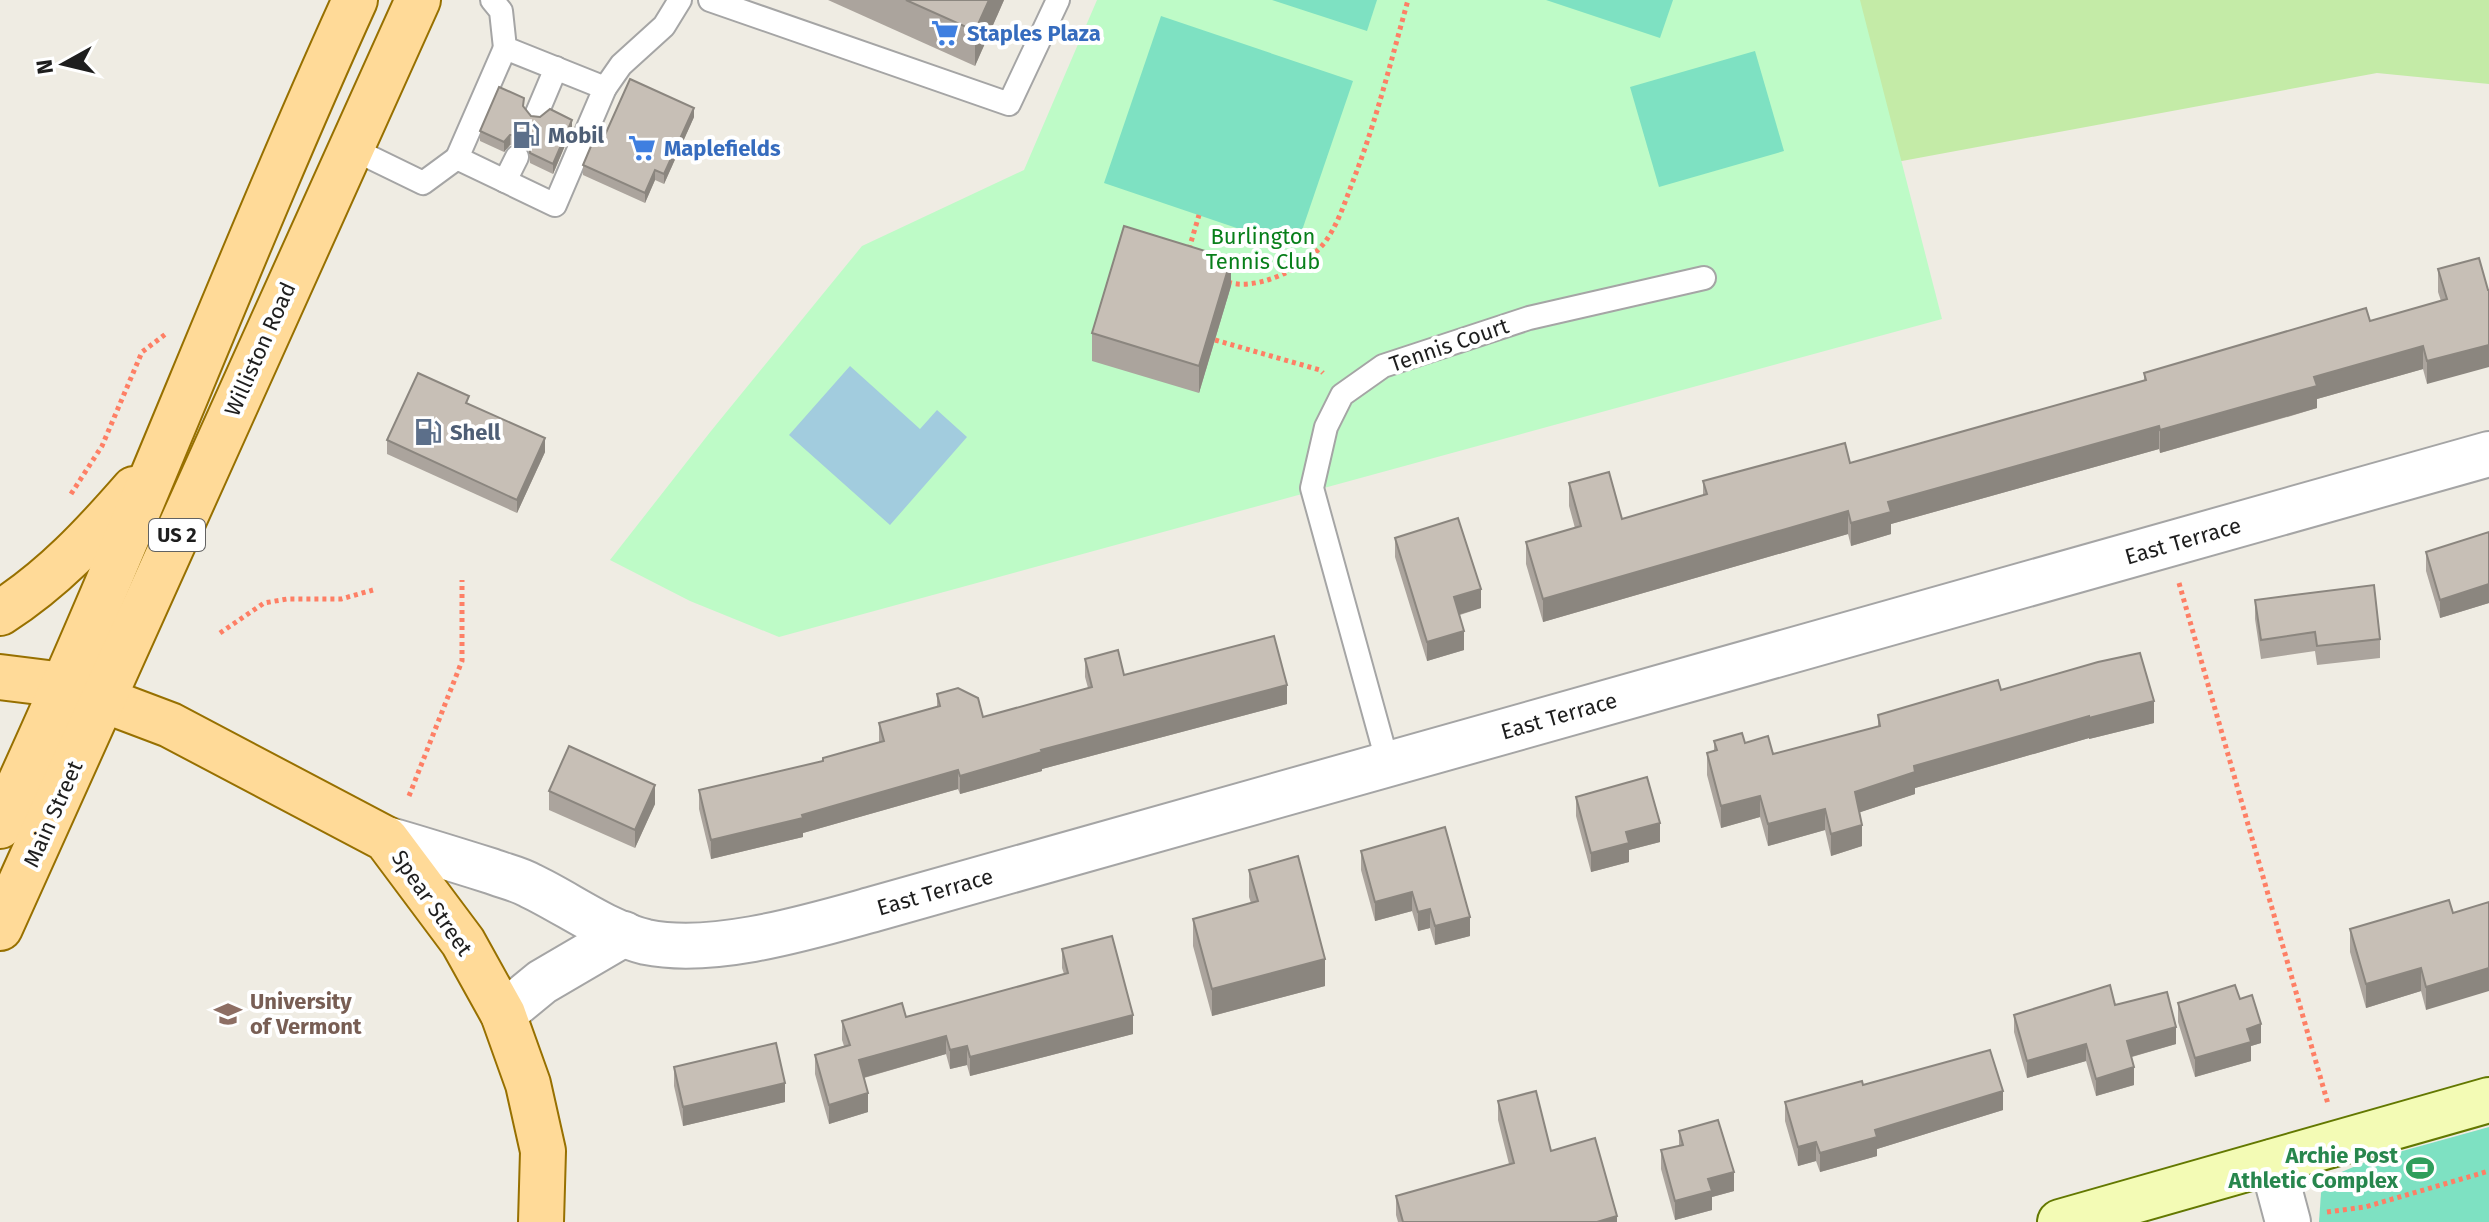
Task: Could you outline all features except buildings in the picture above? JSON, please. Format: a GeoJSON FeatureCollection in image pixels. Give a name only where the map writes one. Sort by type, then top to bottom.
{"type":"FeatureCollection","features":[{"type":"Feature","properties":{"kind":"main road","name":"US 2"},"geometry":{"type":"LineString","coordinates":[[64,685],[233,280],[355,0]]}},
{"type":"Feature","properties":{"kind":"main road","name":"Williston Road"},"geometry":{"type":"LineString","coordinates":[[105,699],[418,0]]}},
{"type":"Feature","properties":{"kind":"main road"},"geometry":{"type":"LineString","coordinates":[[0,613],[51,577],[92,538],[159,459]]}},
{"type":"Feature","properties":{"kind":"main road","name":"Spear Street"},"geometry":{"type":"LineString","coordinates":[[0,677],[64,685],[170,725],[386,839],[463,942],[503,1014],[528,1084],[543,1151],[541,1222]]}},
{"type":"Feature","properties":{"kind":"main road","name":"Main Street"},"geometry":{"type":"LineString","coordinates":[[0,826],[64,685]]}},
{"type":"Feature","properties":{"kind":"main road","name":"Main Street"},"geometry":{"type":"LineString","coordinates":[[0,928],[105,699]]}},
{"type":"Feature","properties":{"kind":"main road"},"geometry":{"type":"LineString","coordinates":[[2060,1222],[2489,1100]]}},
{"type":"Feature","properties":{"kind":"street","name":"East Terrace"},"geometry":{"type":"LineString","coordinates":[[386,839],[528,884],[624,934],[647,942],[712,943],[794,930],[2489,454]]}},
{"type":"Feature","properties":{"kind":"street"},"geometry":{"type":"LineString","coordinates":[[503,1014],[542,982],[624,934]]}},
{"type":"Feature","properties":{"kind":"street"},"geometry":{"type":"LineString","coordinates":[[2272,1162],[2305,1218]]}},
{"type":"Feature","properties":{"kind":"lane"},"geometry":{"type":"LineString","coordinates":[[351,148],[423,183],[457,158],[505,48],[501,11],[492,0]]}},
{"type":"Feature","properties":{"kind":"lane"},"geometry":{"type":"LineString","coordinates":[[457,158],[555,205],[605,88],[621,65],[664,26],[680,0]]}},
{"type":"Feature","properties":{"kind":"lane"},"geometry":{"type":"LineString","coordinates":[[710,0],[1009,104],[1058,0]]}},
{"type":"Feature","properties":{"kind":"lane"},"geometry":{"type":"LineString","coordinates":[[505,48],[605,88]]}},
{"type":"Feature","properties":{"kind":"lane"},"geometry":{"type":"LineString","coordinates":[[537,113],[556,68]]}},
{"type":"Feature","properties":{"kind":"lane"},"geometry":{"type":"LineString","coordinates":[[505,181],[517,157]]}},
{"type":"Feature","properties":{"kind":"lane","name":"Tennis Court"},"geometry":{"type":"LineString","coordinates":[[1388,764],[1312,488],[1326,427],[1342,395],[1383,366],[1529,318],[1704,278]]}},
{"type":"Feature","properties":{"kind":"path"},"geometry":{"type":"LineString","coordinates":[[1221,280],[1233,284],[1275,278],[1311,256],[1325,241],[1341,214],[1365,150],[1408,0]]}},
{"type":"Feature","properties":{"kind":"path"},"geometry":{"type":"LineString","coordinates":[[1188,253],[1199,215]]}},
{"type":"Feature","properties":{"kind":"path"},"geometry":{"type":"LineString","coordinates":[[1215,340],[1320,370],[1342,395]]}},
{"type":"Feature","properties":{"kind":"path"},"geometry":{"type":"LineString","coordinates":[[70,496],[102,446],[142,352]]}},
{"type":"Feature","properties":{"kind":"path"},"geometry":{"type":"LineString","coordinates":[[2177,577],[2339,1143]]}},
{"type":"Feature","properties":{"kind":"path"},"geometry":{"type":"LineString","coordinates":[[409,796],[462,661],[462,580]]}},
{"type":"Feature","properties":{"kind":"path"},"geometry":{"type":"LineString","coordinates":[[220,633],[264,603],[287,599],[341,599],[373,590]]}},
{"type":"Feature","properties":{"kind":"path"},"geometry":{"type":"LineString","coordinates":[[2305,1218],[2365,1207],[2489,1171]]}},
{"type":"Feature","properties":{"kind":"green space","name":"Burlington Tennis Club"},"geometry":{"type":"Polygon","coordinates":[[[1097,0],[1860,0],[1942,319],[779,637],[690,601],[610,560],[862,246],[1024,170],[1097,0]]]}},
{"type":"Feature","properties":{"kind":"green space"},"geometry":{"type":"Polygon","coordinates":[[[1272,0],[1377,0],[1367,31],[1272,0]]]}},
{"type":"Feature","properties":{"kind":"green space"},"geometry":{"type":"Polygon","coordinates":[[[1546,0],[1673,0],[1660,38],[1546,0]]]}},
{"type":"Feature","properties":{"kind":"green space"},"geometry":{"type":"Polygon","coordinates":[[[1783,0],[2489,0],[2489,84],[2377,73],[1902,161],[1826,162],[1783,0]]]}},
{"type":"Feature","properties":{"kind":"green space"},"geometry":{"type":"Polygon","coordinates":[[[1161,16],[1353,81],[1296,248],[1104,183],[1161,16]]]}},
{"type":"Feature","properties":{"kind":"green space"},"geometry":{"type":"Polygon","coordinates":[[[1755,51],[1784,151],[1659,187],[1630,87],[1755,51]]]}},
{"type":"Feature","properties":{"kind":"green space","name":"Archie Post Athletic Complex"},"geometry":{"type":"Polygon","coordinates":[[[2489,1127],[2489,1222],[2319,1222],[2321,1193],[2332,1176],[2370,1160],[2489,1127]]]}},
{"type":"Feature","properties":{"kind":"water"},"geometry":{"type":"Polygon","coordinates":[[[850,366],[920,429],[937,410],[967,437],[890,525],[789,435],[850,366]]]}},
{"type":"Feature","properties":{"kind":"place","name":"Staples Plaza"},"geometry":{"type":"Point","coordinates":[945,33]}},
{"type":"Feature","properties":{"kind":"place","name":"Mobil"},"geometry":{"type":"Point","coordinates":[526,135]}},
{"type":"Feature","properties":{"kind":"place","name":"Maplefields"},"geometry":{"type":"Point","coordinates":[642,148]}},
{"type":"Feature","properties":{"kind":"place","name":"Shell"},"geometry":{"type":"Point","coordinates":[428,432]}},
{"type":"Feature","properties":{"kind":"place","name":"University of Vermont"},"geometry":{"type":"Point","coordinates":[228,1014]}},
{"type":"Feature","properties":{"kind":"place","name":"Archie Post Athletic Complex"},"geometry":{"type":"Point","coordinates":[2420,1168]}}]}
